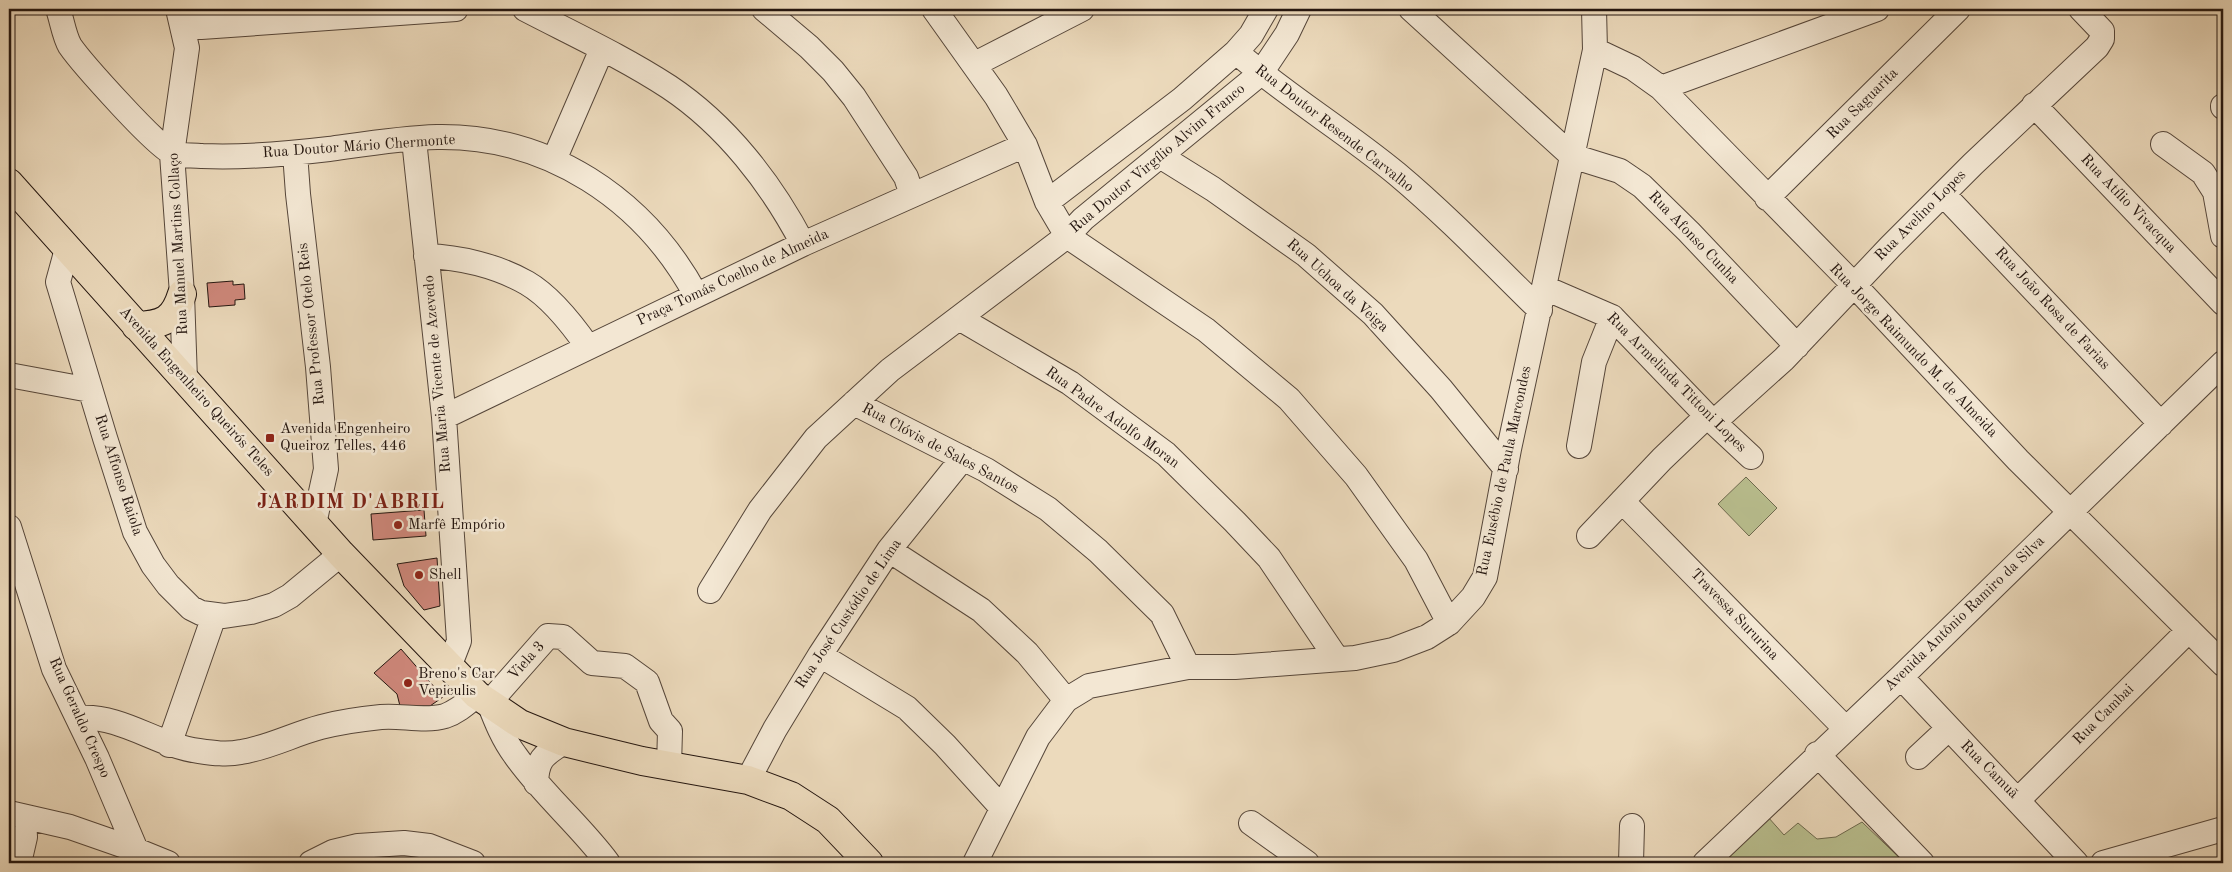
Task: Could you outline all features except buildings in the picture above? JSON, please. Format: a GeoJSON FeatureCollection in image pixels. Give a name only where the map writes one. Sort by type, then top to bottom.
{"type":"FeatureCollection","features":[{"type":"Feature","properties":{"kind":"main road","name":"Avenida Engenheiro Queirós Teles"},"geometry":{"type":"LineString","coordinates":[[9,184],[314,524],[450,668],[483,699],[520,724],[586,749],[748,780],[791,796],[828,820],[869,863]]}},
{"type":"Feature","properties":{"kind":"main road"},"geometry":{"type":"LineString","coordinates":[[136,326],[154,326],[168,320],[178,308],[182,294]]}},
{"type":"Feature","properties":{"kind":"street"},"geometry":{"type":"LineString","coordinates":[[58,9],[69,44],[154,139],[172,154]]}},
{"type":"Feature","properties":{"kind":"street"},"geometry":{"type":"LineString","coordinates":[[189,24],[456,9]]}},
{"type":"Feature","properties":{"kind":"street"},"geometry":{"type":"LineString","coordinates":[[525,9],[602,49],[669,87],[698,108],[743,154],[767,185],[803,244]]}},
{"type":"Feature","properties":{"kind":"street"},"geometry":{"type":"LineString","coordinates":[[764,9],[809,47],[833,71],[854,97],[906,177],[912,196]]}},
{"type":"Feature","properties":{"kind":"street"},"geometry":{"type":"LineString","coordinates":[[934,9],[975,64],[1025,145],[1047,202],[1067,236],[1206,330],[1289,398],[1356,476],[1389,522],[1416,560],[1449,623]]}},
{"type":"Feature","properties":{"kind":"street"},"geometry":{"type":"LineString","coordinates":[[975,64],[1082,9]]}},
{"type":"Feature","properties":{"kind":"street","name":"Rua Doutor Virgílio Alvim Franco"},"geometry":{"type":"LineString","coordinates":[[1047,202],[1182,99],[1236,52],[1251,35],[1266,9]]}},
{"type":"Feature","properties":{"kind":"street","name":"Rua Doutor Virgílio Alvim Franco"},"geometry":{"type":"LineString","coordinates":[[1067,236],[1083,219],[1261,73],[1287,34],[1300,9]]}},
{"type":"Feature","properties":{"kind":"street"},"geometry":{"type":"LineString","coordinates":[[1411,9],[1572,156]]}},
{"type":"Feature","properties":{"kind":"street","name":"Rua Eusébio de Paula Marcondes"},"geometry":{"type":"LineString","coordinates":[[975,863],[1038,737],[1066,700],[1089,686],[1188,667],[1235,667],[1355,658],[1393,650],[1427,637],[1449,623],[1472,597],[1485,577],[1506,469],[1595,50],[1594,9]]}},
{"type":"Feature","properties":{"kind":"street"},"geometry":{"type":"LineString","coordinates":[[1661,88],[1877,9]]}},
{"type":"Feature","properties":{"kind":"street","name":"Rua Saguarita"},"geometry":{"type":"LineString","coordinates":[[1767,198],[1958,9]]}},
{"type":"Feature","properties":{"kind":"street","name":"Rua Avelino Lopes"},"geometry":{"type":"LineString","coordinates":[[1589,536],[1662,459],[1797,346],[1884,253],[1943,194],[2034,105],[2097,47],[2102,39],[2102,31],[2081,9]]}},
{"type":"Feature","properties":{"kind":"street","name":"Rua Manuel Martins Collaço"},"geometry":{"type":"LineString","coordinates":[[185,380],[182,294],[172,154],[189,24]]}},
{"type":"Feature","properties":{"kind":"street"},"geometry":{"type":"LineString","coordinates":[[554,160],[602,49]]}},
{"type":"Feature","properties":{"kind":"street","name":"Rua Jorge Raimundo M. de Almeida"},"geometry":{"type":"LineString","coordinates":[[1595,50],[1633,68],[1661,88],[1855,286],[2018,460],[2223,664]]}},
{"type":"Feature","properties":{"kind":"street","name":"Rua Doutor Resende Carvalho"},"geometry":{"type":"LineString","coordinates":[[1236,52],[1261,73],[1397,174],[1543,299]]}},
{"type":"Feature","properties":{"kind":"street","name":"Rua Atílio Vivacqua"},"geometry":{"type":"LineString","coordinates":[[2034,105],[2223,303]]}},
{"type":"Feature","properties":{"kind":"street","name":"Rua Doutor Mário Chermonte"},"geometry":{"type":"LineString","coordinates":[[172,154],[219,156],[295,153],[437,137],[501,143],[554,160],[572,168],[623,205],[671,253],[696,295]]}},
{"type":"Feature","properties":{"kind":"street","name":"Rua Maria Vicente de Azevedo"},"geometry":{"type":"LineString","coordinates":[[414,140],[444,417],[459,641],[450,668]]}},
{"type":"Feature","properties":{"kind":"street"},"geometry":{"type":"LineString","coordinates":[[2163,144],[2203,173],[2215,192],[2223,236]]}},
{"type":"Feature","properties":{"kind":"street","name":"Praça Tomás Coelho de Almeida"},"geometry":{"type":"LineString","coordinates":[[444,417],[803,244],[1025,145]]}},
{"type":"Feature","properties":{"kind":"street","name":"Rua Professor Otelo Reis"},"geometry":{"type":"LineString","coordinates":[[295,153],[318,367],[326,470],[314,524]]}},
{"type":"Feature","properties":{"kind":"street","name":"Rua Uchoa da Veiga"},"geometry":{"type":"LineString","coordinates":[[1160,156],[1213,189],[1306,255],[1373,314],[1441,389],[1506,469]]}},
{"type":"Feature","properties":{"kind":"street","name":"Rua Afonso Cunha"},"geometry":{"type":"LineString","coordinates":[[1572,156],[1620,171],[1642,186],[1689,232],[1797,346]]}},
{"type":"Feature","properties":{"kind":"street","name":"Rua João Rosa de Farias"},"geometry":{"type":"LineString","coordinates":[[1943,194],[2161,424]]}},
{"type":"Feature","properties":{"kind":"street"},"geometry":{"type":"LineString","coordinates":[[710,591],[760,510],[816,438],[890,370],[1067,236]]}},
{"type":"Feature","properties":{"kind":"street","name":"Rua Affonso Raiola"},"geometry":{"type":"LineString","coordinates":[[67,249],[58,282],[135,532],[153,565],[190,608],[214,616],[252,612],[274,606],[290,596],[342,554]]}},
{"type":"Feature","properties":{"kind":"street"},"geometry":{"type":"LineString","coordinates":[[426,256],[449,256],[472,262],[528,284],[555,307],[588,347]]}},
{"type":"Feature","properties":{"kind":"street","name":"Rua Armelinda Tittoni Lopes"},"geometry":{"type":"LineString","coordinates":[[1543,299],[1612,317],[1710,419],[1751,457]]}},
{"type":"Feature","properties":{"kind":"street"},"geometry":{"type":"LineString","coordinates":[[1579,446],[1594,362],[1612,317]]}},
{"type":"Feature","properties":{"kind":"street","name":"Rua Padre Adolfo Moran"},"geometry":{"type":"LineString","coordinates":[[959,318],[1070,383],[1166,454],[1236,522],[1269,558],[1337,659]]}},
{"type":"Feature","properties":{"kind":"street","name":"Avenida Antônio Ramiro da Silva"},"geometry":{"type":"LineString","coordinates":[[1705,863],[1817,754],[1901,677],[2223,363]]}},
{"type":"Feature","properties":{"kind":"street"},"geometry":{"type":"LineString","coordinates":[[9,375],[90,390]]}},
{"type":"Feature","properties":{"kind":"street","name":"Rua Clóvis de Sales Santos"},"geometry":{"type":"LineString","coordinates":[[854,403],[922,440],[963,458],[1048,509],[1098,551],[1162,614],[1188,667]]}},
{"type":"Feature","properties":{"kind":"street","name":"Rua José Custódio de Lima"},"geometry":{"type":"LineString","coordinates":[[748,780],[775,729],[820,655],[889,550],[963,458]]}},
{"type":"Feature","properties":{"kind":"street","name":"Travessa Sururina"},"geometry":{"type":"LineString","coordinates":[[1622,501],[1845,728]]}},
{"type":"Feature","properties":{"kind":"street","name":"Rua Geraldo Crespo"},"geometry":{"type":"LineString","coordinates":[[9,526],[54,669],[80,718],[136,850]]}},
{"type":"Feature","properties":{"kind":"street"},"geometry":{"type":"LineString","coordinates":[[889,550],[981,610],[1027,653],[1066,700]]}},
{"type":"Feature","properties":{"kind":"street"},"geometry":{"type":"LineString","coordinates":[[169,745],[214,616]]}},
{"type":"Feature","properties":{"kind":"street","name":"Rua Cambai"},"geometry":{"type":"LineString","coordinates":[[2018,800],[2189,630]]}},
{"type":"Feature","properties":{"kind":"street","name":"Viela 3"},"geometry":{"type":"LineString","coordinates":[[483,699],[548,636],[563,637],[592,664],[625,666],[647,682],[661,721],[670,731],[669,766]]}},
{"type":"Feature","properties":{"kind":"street"},"geometry":{"type":"LineString","coordinates":[[820,655],[908,708],[945,745],[1002,808]]}},
{"type":"Feature","properties":{"kind":"street","name":"Rua Camuã"},"geometry":{"type":"LineString","coordinates":[[1901,677],[2076,863]]}},
{"type":"Feature","properties":{"kind":"street"},"geometry":{"type":"LineString","coordinates":[[80,718],[95,717],[112,722],[169,745],[198,751],[221,753],[240,752],[321,727],[358,720],[383,716],[409,718],[443,716],[483,699],[514,755],[536,783],[608,863]]}},
{"type":"Feature","properties":{"kind":"street"},"geometry":{"type":"LineString","coordinates":[[1918,758],[1948,729]]}},
{"type":"Feature","properties":{"kind":"street"},"geometry":{"type":"LineString","coordinates":[[536,783],[537,767],[547,754],[564,742]]}},
{"type":"Feature","properties":{"kind":"street"},"geometry":{"type":"LineString","coordinates":[[1817,754],[1922,863]]}},
{"type":"Feature","properties":{"kind":"street"},"geometry":{"type":"LineString","coordinates":[[17,815],[70,827],[168,863]]}},
{"type":"Feature","properties":{"kind":"street"},"geometry":{"type":"LineString","coordinates":[[17,815],[24,837],[19,863]]}},
{"type":"Feature","properties":{"kind":"street"},"geometry":{"type":"LineString","coordinates":[[1251,823],[1306,863]]}},
{"type":"Feature","properties":{"kind":"street"},"geometry":{"type":"LineString","coordinates":[[1631,863],[1632,826]]}},
{"type":"Feature","properties":{"kind":"street"},"geometry":{"type":"LineString","coordinates":[[2103,863],[2223,829]]}},
{"type":"Feature","properties":{"kind":"street"},"geometry":{"type":"LineString","coordinates":[[311,863],[332,852],[358,846],[404,843],[429,846],[473,863]]}},
{"type":"Feature","properties":{"kind":"green space"},"geometry":{"type":"Polygon","coordinates":[[[1746,477],[1777,508],[1749,536],[1718,504],[1746,477]]]}},
{"type":"Feature","properties":{"kind":"green space"},"geometry":{"type":"Polygon","coordinates":[[[1768,817],[1784,835],[1798,823],[1817,839],[1836,837],[1862,822],[1905,863],[1719,863],[1768,817]]]}},
{"type":"Feature","properties":{"kind":"place","name":"Avenida Engenheiro Queiroz Telles, 446"},"geometry":{"type":"Point","coordinates":[270,438]}},
{"type":"Feature","properties":{"kind":"place","name":"Marfê Empório"},"geometry":{"type":"Point","coordinates":[398,525]}},
{"type":"Feature","properties":{"kind":"place","name":"Shell"},"geometry":{"type":"Point","coordinates":[419,575]}},
{"type":"Feature","properties":{"kind":"place","name":"Breno's Car Vepiculis"},"geometry":{"type":"Point","coordinates":[408,683]}},
{"type":"Feature","properties":{"kind":"district","name":"JARDIM D'ABRIL"},"geometry":{"type":"Point","coordinates":[351,503]}}]}
